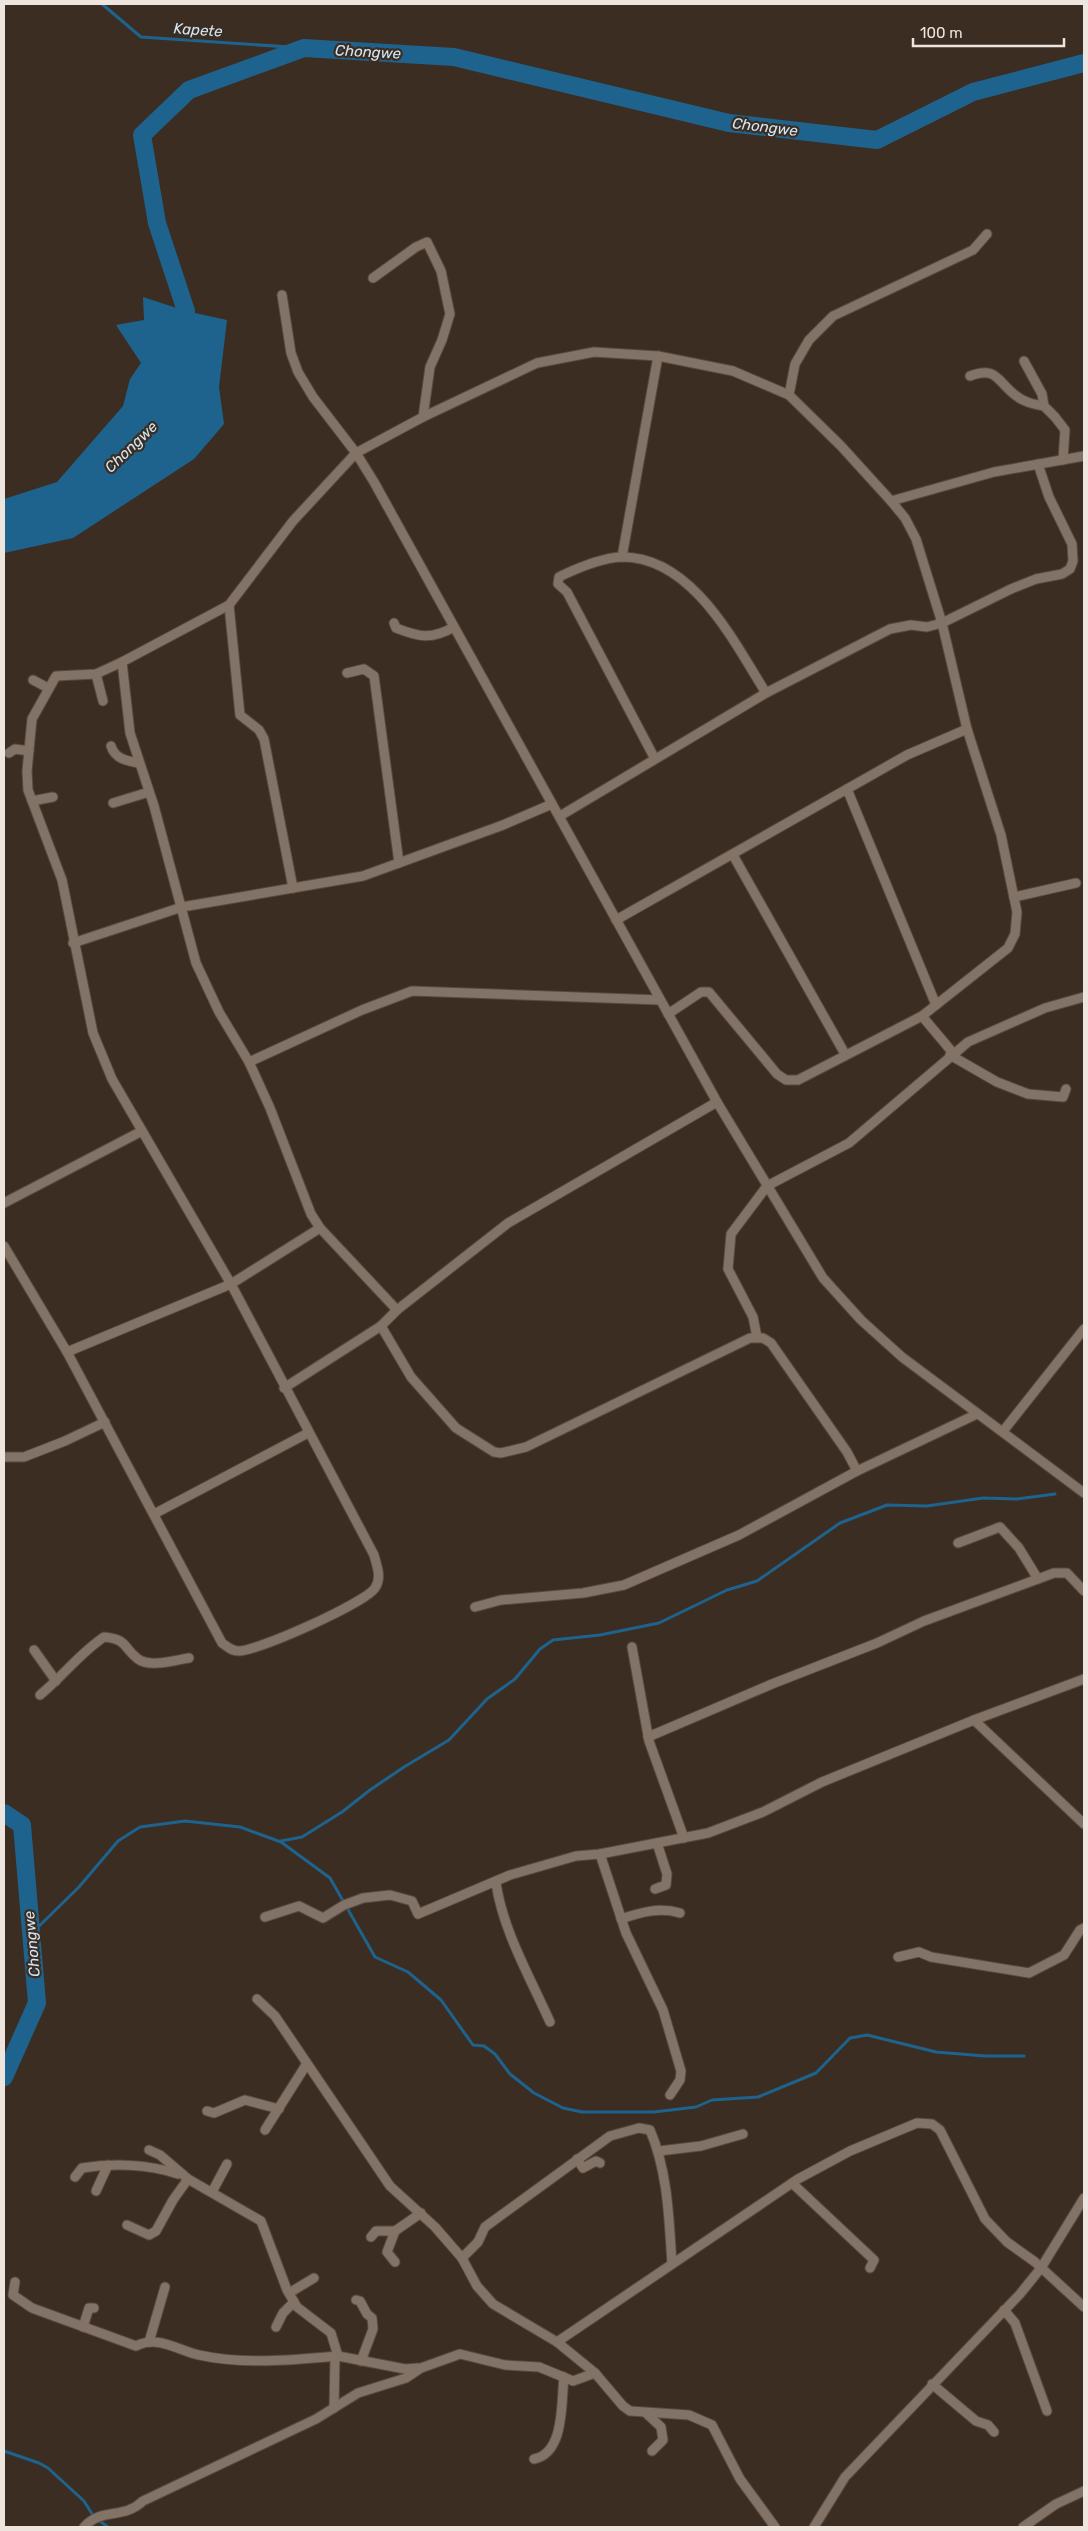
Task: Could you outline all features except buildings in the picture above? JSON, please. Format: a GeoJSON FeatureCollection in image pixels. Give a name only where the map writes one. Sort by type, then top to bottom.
{"type":"FeatureCollection","features":[{"type":"Feature","properties":{"kind":"street"},"geometry":{"type":"LineString","coordinates":[[789,395],[795,364],[809,340],[833,316],[973,250],[987,234]]}},
{"type":"Feature","properties":{"kind":"street"},"geometry":{"type":"LineString","coordinates":[[373,278],[416,247],[427,242],[441,271],[450,314],[430,367],[422,417]]}},
{"type":"Feature","properties":{"kind":"street"},"geometry":{"type":"LineString","coordinates":[[282,294],[291,353],[298,372],[313,397],[356,453],[560,816],[717,1102],[823,1278],[861,1320],[902,1357],[977,1414],[1004,1430],[1084,1493]]}},
{"type":"Feature","properties":{"kind":"street"},"geometry":{"type":"LineString","coordinates":[[4,1246],[67,1352],[215,1632],[231,1650],[246,1650],[278,1639],[370,1596],[377,1586],[380,1575],[374,1555],[284,1388],[231,1284],[112,1079],[93,1033],[73,943],[62,880],[28,790],[28,751],[32,719],[56,676],[96,674],[229,605],[293,521],[356,453],[422,417],[537,364],[594,352],[658,356],[733,371],[789,395],[841,446],[905,518],[916,539],[942,623],[967,729],[1001,835],[1017,912],[1015,929],[1008,948],[922,1016],[845,1054],[798,1080],[786,1080],[770,1068],[709,992],[701,992],[668,1014]]}},
{"type":"Feature","properties":{"kind":"street"},"geometry":{"type":"LineString","coordinates":[[622,557],[658,356]]}},
{"type":"Feature","properties":{"kind":"street"},"geometry":{"type":"LineString","coordinates":[[1024,361],[1042,394],[1044,406]]}},
{"type":"Feature","properties":{"kind":"street"},"geometry":{"type":"LineString","coordinates":[[970,376],[981,372],[996,375],[1013,394],[1027,403],[1044,406],[1056,416],[1065,430],[1063,460]]}},
{"type":"Feature","properties":{"kind":"street"},"geometry":{"type":"LineString","coordinates":[[891,501],[994,472],[1084,456]]}},
{"type":"Feature","properties":{"kind":"street"},"geometry":{"type":"LineString","coordinates":[[560,816],[766,693],[890,629],[911,625],[927,627],[942,623],[1011,589],[1036,580],[1062,574],[1070,569],[1073,561],[1072,544],[1049,497],[1038,464]]}},
{"type":"Feature","properties":{"kind":"street"},"geometry":{"type":"LineString","coordinates":[[656,759],[567,592],[558,584],[559,577],[575,570],[622,557],[655,563],[670,570],[702,598],[721,621],[766,693]]}},
{"type":"Feature","properties":{"kind":"street"},"geometry":{"type":"LineString","coordinates":[[229,605],[240,715],[259,730],[264,739],[293,888]]}},
{"type":"Feature","properties":{"kind":"street"},"geometry":{"type":"LineString","coordinates":[[394,623],[396,628],[419,637],[443,633],[454,627]]}},
{"type":"Feature","properties":{"kind":"street"},"geometry":{"type":"LineString","coordinates":[[122,662],[130,733],[149,792],[196,962],[219,1012],[249,1062],[270,1108],[311,1214],[320,1228],[397,1310]]}},
{"type":"Feature","properties":{"kind":"street"},"geometry":{"type":"LineString","coordinates":[[347,673],[364,669],[374,676],[399,863]]}},
{"type":"Feature","properties":{"kind":"street"},"geometry":{"type":"LineString","coordinates":[[96,674],[103,701]]}},
{"type":"Feature","properties":{"kind":"street"},"geometry":{"type":"LineString","coordinates":[[33,680],[48,688]]}},
{"type":"Feature","properties":{"kind":"street"},"geometry":{"type":"LineString","coordinates":[[616,920],[906,755],[967,729]]}},
{"type":"Feature","properties":{"kind":"street"},"geometry":{"type":"LineString","coordinates":[[111,746],[113,753],[124,760],[140,763]]}},
{"type":"Feature","properties":{"kind":"street"},"geometry":{"type":"LineString","coordinates":[[9,753],[15,749],[28,751]]}},
{"type":"Feature","properties":{"kind":"street"},"geometry":{"type":"LineString","coordinates":[[847,789],[936,1005]]}},
{"type":"Feature","properties":{"kind":"street"},"geometry":{"type":"LineString","coordinates":[[113,802],[149,792]]}},
{"type":"Feature","properties":{"kind":"street"},"geometry":{"type":"LineString","coordinates":[[32,801],[53,797]]}},
{"type":"Feature","properties":{"kind":"street"},"geometry":{"type":"LineString","coordinates":[[73,943],[182,907],[363,876],[552,804]]}},
{"type":"Feature","properties":{"kind":"street"},"geometry":{"type":"LineString","coordinates":[[733,855],[845,1054]]}},
{"type":"Feature","properties":{"kind":"street"},"geometry":{"type":"LineString","coordinates":[[1014,897],[1076,883]]}},
{"type":"Feature","properties":{"kind":"street"},"geometry":{"type":"LineString","coordinates":[[249,1062],[362,1010],[412,991],[660,1000]]}},
{"type":"Feature","properties":{"kind":"street"},"geometry":{"type":"LineString","coordinates":[[757,1337],[753,1317],[728,1269],[731,1234],[767,1186],[849,1143],[968,1042],[1046,1008],[1084,997]]}},
{"type":"Feature","properties":{"kind":"street"},"geometry":{"type":"LineString","coordinates":[[922,1016],[952,1054],[997,1082],[1028,1094],[1063,1097],[1066,1089]]}},
{"type":"Feature","properties":{"kind":"street"},"geometry":{"type":"LineString","coordinates":[[284,1388],[381,1326],[397,1310],[508,1223],[717,1102]]}},
{"type":"Feature","properties":{"kind":"street"},"geometry":{"type":"LineString","coordinates":[[4,1203],[142,1131]]}},
{"type":"Feature","properties":{"kind":"street"},"geometry":{"type":"LineString","coordinates":[[67,1352],[231,1284],[320,1228]]}},
{"type":"Feature","properties":{"kind":"street"},"geometry":{"type":"LineString","coordinates":[[381,1326],[411,1377],[456,1428],[494,1452],[500,1453],[526,1447],[750,1338],[757,1337],[771,1343],[847,1452],[857,1472]]}},
{"type":"Feature","properties":{"kind":"street"},"geometry":{"type":"LineString","coordinates":[[1004,1430],[1084,1329]]}},
{"type":"Feature","properties":{"kind":"street"},"geometry":{"type":"LineString","coordinates":[[475,1607],[501,1600],[584,1593],[624,1585],[739,1535],[857,1472],[962,1423],[977,1414]]}},
{"type":"Feature","properties":{"kind":"street"},"geometry":{"type":"LineString","coordinates":[[4,1457],[24,1457],[65,1441],[105,1422]]}},
{"type":"Feature","properties":{"kind":"street"},"geometry":{"type":"LineString","coordinates":[[154,1514],[308,1433]]}},
{"type":"Feature","properties":{"kind":"street"},"geometry":{"type":"LineString","coordinates":[[958,1543],[1000,1527],[1019,1548],[1038,1578]]}},
{"type":"Feature","properties":{"kind":"street"},"geometry":{"type":"LineString","coordinates":[[648,1737],[772,1684],[877,1643],[924,1621],[1038,1578],[1054,1573],[1067,1573],[1084,1592]]}},
{"type":"Feature","properties":{"kind":"street"},"geometry":{"type":"LineString","coordinates":[[40,1695],[92,1645],[104,1637],[122,1640],[139,1660],[149,1663],[189,1658]]}},
{"type":"Feature","properties":{"kind":"street"},"geometry":{"type":"LineString","coordinates":[[632,1647],[648,1737],[684,1838]]}},
{"type":"Feature","properties":{"kind":"street"},"geometry":{"type":"LineString","coordinates":[[34,1650],[56,1681]]}},
{"type":"Feature","properties":{"kind":"street"},"geometry":{"type":"LineString","coordinates":[[265,1917],[299,1906],[323,1918],[357,1899],[390,1894],[412,1901],[418,1914],[510,1875],[576,1856],[600,1854],[708,1833],[763,1812],[822,1782],[974,1720],[1084,1679]]}},
{"type":"Feature","properties":{"kind":"street"},"geometry":{"type":"LineString","coordinates":[[974,1720],[1084,1824]]}},
{"type":"Feature","properties":{"kind":"street"},"geometry":{"type":"LineString","coordinates":[[655,1889],[666,1884],[667,1874],[657,1843]]}},
{"type":"Feature","properties":{"kind":"street"},"geometry":{"type":"LineString","coordinates":[[600,1854],[621,1919],[663,2010],[681,2071],[680,2080],[670,2095]]}},
{"type":"Feature","properties":{"kind":"street"},"geometry":{"type":"LineString","coordinates":[[496,1882],[498,1901],[508,1928],[550,2022]]}},
{"type":"Feature","properties":{"kind":"street"},"geometry":{"type":"LineString","coordinates":[[621,1919],[642,1911],[671,1910],[680,1913]]}},
{"type":"Feature","properties":{"kind":"street"},"geometry":{"type":"LineString","coordinates":[[898,1956],[919,1952],[931,1957],[1029,1973],[1064,1955],[1080,1930],[1084,1928]]}},
{"type":"Feature","properties":{"kind":"street"},"geometry":{"type":"LineString","coordinates":[[258,1999],[275,2016],[306,2065],[331,2097],[384,2179],[421,2213],[462,2258],[477,2286],[493,2304],[557,2342],[595,2373],[623,2406],[630,2411],[690,2415],[712,2425],[740,2479],[775,2527]]}},
{"type":"Feature","properties":{"kind":"street"},"geometry":{"type":"LineString","coordinates":[[265,2130],[306,2065]]}},
{"type":"Feature","properties":{"kind":"street"},"geometry":{"type":"LineString","coordinates":[[207,2111],[214,2113],[245,2100],[279,2109]]}},
{"type":"Feature","properties":{"kind":"street"},"geometry":{"type":"LineString","coordinates":[[557,2342],[792,2183],[850,2152],[917,2123],[932,2124],[940,2130],[985,2219],[1007,2242],[1041,2268],[1084,2307]]}},
{"type":"Feature","properties":{"kind":"street"},"geometry":{"type":"LineString","coordinates":[[462,2258],[478,2242],[485,2227],[577,2159],[610,2136],[639,2128],[650,2130],[659,2151],[672,2264]]}},
{"type":"Feature","properties":{"kind":"street"},"geometry":{"type":"LineString","coordinates":[[659,2151],[701,2146],[743,2134]]}},
{"type":"Feature","properties":{"kind":"street"},"geometry":{"type":"LineString","coordinates":[[149,2150],[160,2155],[187,2178]]}},
{"type":"Feature","properties":{"kind":"street"},"geometry":{"type":"LineString","coordinates":[[577,2159],[583,2168],[596,2161],[600,2163]]}},
{"type":"Feature","properties":{"kind":"street"},"geometry":{"type":"LineString","coordinates":[[212,2192],[227,2164]]}},
{"type":"Feature","properties":{"kind":"street"},"geometry":{"type":"LineString","coordinates":[[96,2191],[108,2165]]}},
{"type":"Feature","properties":{"kind":"street"},"geometry":{"type":"LineString","coordinates":[[75,2177],[82,2168],[108,2165],[169,2171],[187,2178],[261,2221],[297,2307],[331,2334],[337,2356],[334,2408]]}},
{"type":"Feature","properties":{"kind":"street"},"geometry":{"type":"LineString","coordinates":[[127,2224],[149,2235],[156,2231],[187,2178]]}},
{"type":"Feature","properties":{"kind":"street"},"geometry":{"type":"LineString","coordinates":[[792,2183],[874,2260],[870,2268]]}},
{"type":"Feature","properties":{"kind":"street"},"geometry":{"type":"LineString","coordinates":[[814,2527],[845,2476],[1004,2310],[1041,2268],[1084,2198]]}},
{"type":"Feature","properties":{"kind":"street"},"geometry":{"type":"LineString","coordinates":[[371,2237],[376,2231],[395,2231],[421,2213]]}},
{"type":"Feature","properties":{"kind":"street"},"geometry":{"type":"LineString","coordinates":[[395,2231],[388,2252],[395,2262]]}},
{"type":"Feature","properties":{"kind":"street"},"geometry":{"type":"LineString","coordinates":[[276,2327],[292,2297],[314,2278]]}},
{"type":"Feature","properties":{"kind":"street"},"geometry":{"type":"LineString","coordinates":[[15,2282],[13,2294],[32,2308],[136,2346],[149,2342],[162,2342],[199,2355],[225,2359],[301,2359],[337,2356],[405,2369],[421,2368]]}},
{"type":"Feature","properties":{"kind":"street"},"geometry":{"type":"LineString","coordinates":[[149,2342],[165,2287]]}},
{"type":"Feature","properties":{"kind":"street"},"geometry":{"type":"LineString","coordinates":[[356,2300],[360,2301],[367,2314],[372,2318],[373,2329],[360,2361]]}},
{"type":"Feature","properties":{"kind":"street"},"geometry":{"type":"LineString","coordinates":[[84,2327],[89,2308],[94,2308]]}},
{"type":"Feature","properties":{"kind":"street"},"geometry":{"type":"LineString","coordinates":[[1004,2310],[1015,2323],[1048,2411]]}},
{"type":"Feature","properties":{"kind":"street"},"geometry":{"type":"LineString","coordinates":[[84,2527],[94,2517],[111,2513],[120,2514],[134,2510],[143,2501],[316,2419],[358,2393],[406,2378],[421,2368],[460,2354],[505,2365],[539,2367],[573,2381],[595,2373]]}},
{"type":"Feature","properties":{"kind":"street"},"geometry":{"type":"LineString","coordinates":[[534,2458],[544,2457],[550,2450],[558,2433],[564,2377]]}},
{"type":"Feature","properties":{"kind":"street"},"geometry":{"type":"LineString","coordinates":[[932,2384],[976,2421],[988,2425],[994,2432]]}},
{"type":"Feature","properties":{"kind":"street"},"geometry":{"type":"LineString","coordinates":[[646,2413],[661,2427],[663,2440],[652,2451]]}},
{"type":"Feature","properties":{"kind":"street"},"geometry":{"type":"LineString","coordinates":[[1023,2527],[1056,2504],[1084,2491]]}},
{"type":"Feature","properties":{"kind":"water"},"geometry":{"type":"Polygon","coordinates":[[[143,297],[186,311],[227,320],[219,387],[224,424],[194,459],[73,538],[4,553],[4,499],[57,482],[123,406],[130,379],[141,363],[116,325],[144,320],[143,297]]]}},
{"type":"Feature","properties":{"kind":"waterway","name":"Kapete"},"geometry":{"type":"LineString","coordinates":[[102,4],[141,37],[304,48]]}},
{"type":"Feature","properties":{"kind":"waterway","name":"Chongwe"},"geometry":{"type":"LineString","coordinates":[[181,334],[186,311],[157,223],[142,135],[189,90],[304,48],[454,57],[729,123],[877,140],[973,92],[1084,63]]}},
{"type":"Feature","properties":{"kind":"waterway"},"geometry":{"type":"LineString","coordinates":[[281,1841],[302,1837],[342,1812],[404,1767],[449,1740],[487,1699],[515,1679],[540,1649],[553,1640],[600,1635],[659,1623],[727,1590],[757,1581],[840,1523],[887,1505],[927,1506],[983,1498],[1017,1499],[1055,1494]]}},
{"type":"Feature","properties":{"kind":"waterway","name":"Chongwe"},"geometry":{"type":"LineString","coordinates":[[4,1813],[22,1825],[37,2003],[4,2077]]}},
{"type":"Feature","properties":{"kind":"waterway"},"geometry":{"type":"LineString","coordinates":[[31,1934],[79,1887],[118,1841],[140,1827],[185,1821],[240,1827],[281,1842],[330,1878],[375,1957],[408,1972],[441,2000],[473,2045],[484,2046],[495,2054],[510,2074],[534,2093],[563,2108],[582,2112],[654,2112],[696,2107],[712,2100],[758,2097],[816,2073],[850,2038],[867,2035],[936,2052],[985,2056],[1024,2056]]}},
{"type":"Feature","properties":{"kind":"waterway"},"geometry":{"type":"LineString","coordinates":[[4,2451],[48,2468],[84,2501],[94,2517],[108,2527]]}}]}
